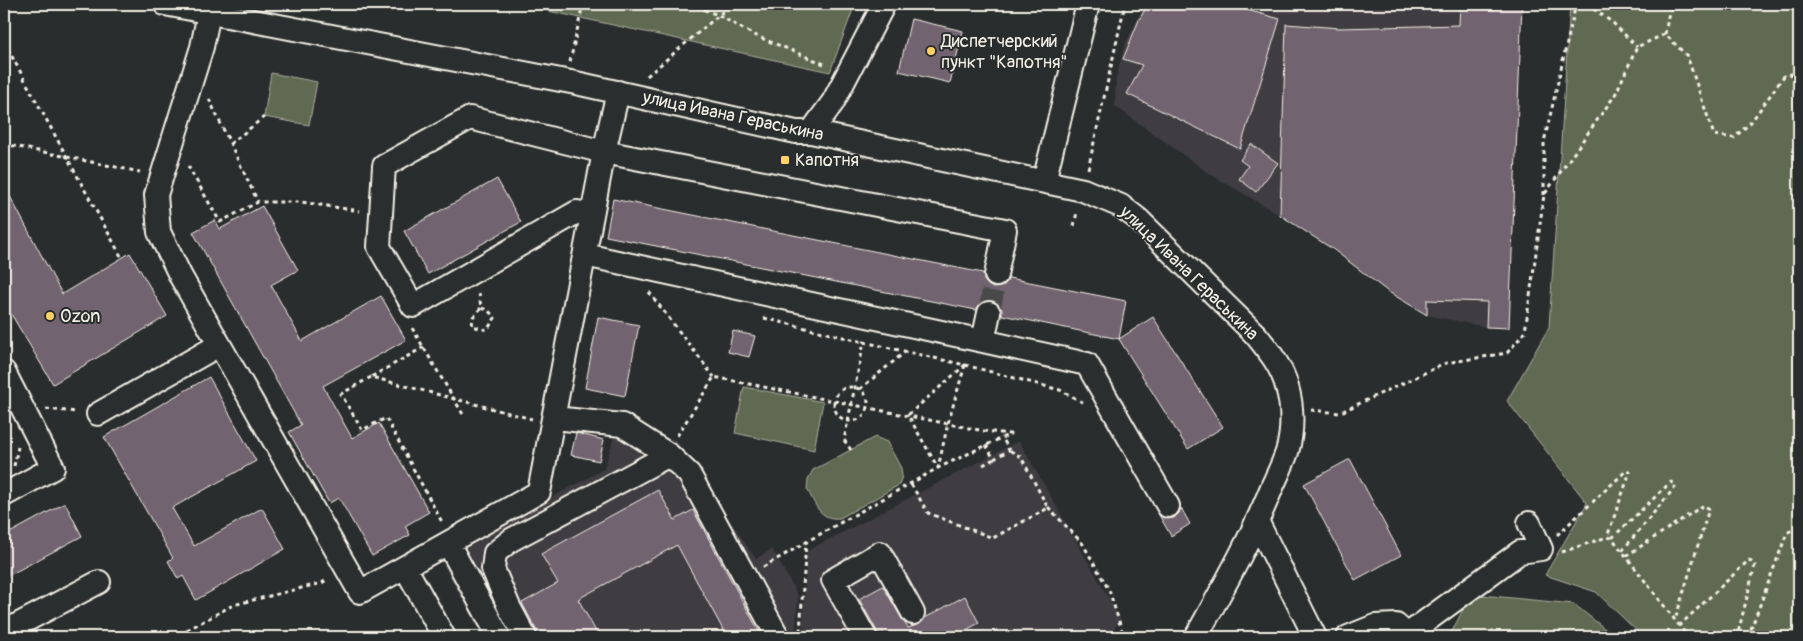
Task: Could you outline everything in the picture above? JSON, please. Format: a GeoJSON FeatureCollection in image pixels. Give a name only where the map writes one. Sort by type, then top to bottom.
{"type":"FeatureCollection","features":[{"type":"Feature","properties":{"kind":"street","name":"улица Ивана Гераськина"},"geometry":{"type":"LineString","coordinates":[[165,4],[618,92],[796,132],[811,132],[1044,181],[1083,190],[1121,206],[1138,219],[1256,335],[1270,352],[1281,370],[1288,388],[1291,407],[1291,430],[1287,452],[1258,523],[1196,637]]}},
{"type":"Feature","properties":{"kind":"street"},"geometry":{"type":"LineString","coordinates":[[811,132],[833,102],[884,4]]}},
{"type":"Feature","properties":{"kind":"street"},"geometry":{"type":"LineString","coordinates":[[1044,181],[1088,4]]}},
{"type":"Feature","properties":{"kind":"street"},"geometry":{"type":"LineString","coordinates":[[209,13],[202,47],[156,195],[159,232],[181,277],[360,592],[405,567],[445,534],[539,492],[604,152],[618,92]]}},
{"type":"Feature","properties":{"kind":"street"},"geometry":{"type":"LineString","coordinates":[[592,215],[577,212],[413,306],[379,248],[384,166],[470,118],[604,152],[1005,230],[996,275]]}},
{"type":"Feature","properties":{"kind":"street"},"geometry":{"type":"LineString","coordinates":[[585,255],[1087,364],[1168,506]]}},
{"type":"Feature","properties":{"kind":"street"},"geometry":{"type":"LineString","coordinates":[[983,341],[989,313]]}},
{"type":"Feature","properties":{"kind":"street"},"geometry":{"type":"LineString","coordinates":[[98,414],[220,345]]}},
{"type":"Feature","properties":{"kind":"street"},"geometry":{"type":"LineString","coordinates":[[4,372],[53,468],[4,495]]}},
{"type":"Feature","properties":{"kind":"street"},"geometry":{"type":"LineString","coordinates":[[564,418],[622,425],[669,454],[689,474],[778,637]]}},
{"type":"Feature","properties":{"kind":"street"},"geometry":{"type":"LineString","coordinates":[[525,637],[509,607],[493,569],[495,554],[511,540],[669,454]]}},
{"type":"Feature","properties":{"kind":"street"},"geometry":{"type":"LineString","coordinates":[[1258,523],[1315,637]]}},
{"type":"Feature","properties":{"kind":"street"},"geometry":{"type":"LineString","coordinates":[[1529,523],[1549,552]]}},
{"type":"Feature","properties":{"kind":"street"},"geometry":{"type":"LineString","coordinates":[[445,534],[499,637]]}},
{"type":"Feature","properties":{"kind":"street"},"geometry":{"type":"LineString","coordinates":[[1348,637],[1375,626],[1396,625],[1407,636],[1520,552],[1549,552]]}},
{"type":"Feature","properties":{"kind":"street"},"geometry":{"type":"LineString","coordinates":[[865,637],[833,580],[880,553],[913,612]]}},
{"type":"Feature","properties":{"kind":"street"},"geometry":{"type":"LineString","coordinates":[[405,567],[444,637]]}},
{"type":"Feature","properties":{"kind":"street"},"geometry":{"type":"LineString","coordinates":[[4,632],[99,582]]}},
{"type":"Feature","properties":{"kind":"path"},"geometry":{"type":"LineString","coordinates":[[570,63],[583,4]]}},
{"type":"Feature","properties":{"kind":"path"},"geometry":{"type":"LineString","coordinates":[[689,4],[718,15],[754,35],[824,64]]}},
{"type":"Feature","properties":{"kind":"path"},"geometry":{"type":"LineString","coordinates":[[645,78],[732,4]]}},
{"type":"Feature","properties":{"kind":"path"},"geometry":{"type":"LineString","coordinates":[[1074,226],[1125,4]]}},
{"type":"Feature","properties":{"kind":"path"},"geometry":{"type":"LineString","coordinates":[[1291,407],[1339,413],[1446,363],[1507,353],[1525,332],[1544,195],[1544,142],[1576,4]]}},
{"type":"Feature","properties":{"kind":"path"},"geometry":{"type":"LineString","coordinates":[[1587,4],[1613,23],[1637,47]]}},
{"type":"Feature","properties":{"kind":"path"},"geometry":{"type":"LineString","coordinates":[[1665,34],[1668,12],[1673,4]]}},
{"type":"Feature","properties":{"kind":"path"},"geometry":{"type":"LineString","coordinates":[[1544,195],[1616,95],[1637,47],[1665,34]]}},
{"type":"Feature","properties":{"kind":"path"},"geometry":{"type":"LineString","coordinates":[[1665,34],[1687,56],[1714,135],[1734,138],[1751,122],[1784,76],[1799,72]]}},
{"type":"Feature","properties":{"kind":"path"},"geometry":{"type":"LineString","coordinates":[[4,42],[122,258]]}},
{"type":"Feature","properties":{"kind":"path"},"geometry":{"type":"LineString","coordinates":[[207,94],[258,202]]}},
{"type":"Feature","properties":{"kind":"path"},"geometry":{"type":"LineString","coordinates":[[230,144],[264,117]]}},
{"type":"Feature","properties":{"kind":"path"},"geometry":{"type":"LineString","coordinates":[[4,144],[135,170],[161,179]]}},
{"type":"Feature","properties":{"kind":"path"},"geometry":{"type":"LineString","coordinates":[[185,160],[220,222],[258,202],[301,202],[367,212]]}},
{"type":"Feature","properties":{"kind":"path"},"geometry":{"type":"LineString","coordinates":[[645,287],[714,377],[908,416],[1010,434],[938,468],[746,577]]}},
{"type":"Feature","properties":{"kind":"path"},"geometry":{"type":"LineString","coordinates":[[478,291],[481,308]]}},
{"type":"Feature","properties":{"kind":"path"},"geometry":{"type":"LineString","coordinates":[[481,308],[488,310],[495,318],[487,330],[472,326],[473,317],[481,308]]}},
{"type":"Feature","properties":{"kind":"path"},"geometry":{"type":"LineString","coordinates":[[408,321],[464,416]]}},
{"type":"Feature","properties":{"kind":"path"},"geometry":{"type":"LineString","coordinates":[[850,450],[844,440],[864,342],[965,365],[1060,390],[1088,406]]}},
{"type":"Feature","properties":{"kind":"path"},"geometry":{"type":"LineString","coordinates":[[424,347],[341,394],[362,430],[386,418],[445,534]]}},
{"type":"Feature","properties":{"kind":"path"},"geometry":{"type":"LineString","coordinates":[[860,389],[906,352]]}},
{"type":"Feature","properties":{"kind":"path"},"geometry":{"type":"LineString","coordinates":[[908,416],[965,365]]}},
{"type":"Feature","properties":{"kind":"path"},"geometry":{"type":"LineString","coordinates":[[938,468],[948,423],[965,365]]}},
{"type":"Feature","properties":{"kind":"path"},"geometry":{"type":"LineString","coordinates":[[371,377],[540,421]]}},
{"type":"Feature","properties":{"kind":"path"},"geometry":{"type":"LineString","coordinates":[[669,454],[675,439],[714,377]]}},
{"type":"Feature","properties":{"kind":"path"},"geometry":{"type":"LineString","coordinates":[[847,386],[854,386],[865,394],[868,407],[860,418],[854,421],[847,421],[836,414],[833,408],[834,400],[836,394],[841,389],[847,386]]}},
{"type":"Feature","properties":{"kind":"path"},"geometry":{"type":"LineString","coordinates":[[21,406],[98,414]]}},
{"type":"Feature","properties":{"kind":"path"},"geometry":{"type":"LineString","coordinates":[[908,416],[938,468]]}},
{"type":"Feature","properties":{"kind":"path"},"geometry":{"type":"LineString","coordinates":[[1002,437],[1009,450],[1020,457],[1047,507],[1083,544],[1109,590],[1124,637]]}},
{"type":"Feature","properties":{"kind":"path"},"geometry":{"type":"LineString","coordinates":[[13,473],[19,442]]}},
{"type":"Feature","properties":{"kind":"path"},"geometry":{"type":"LineString","coordinates":[[986,445],[994,459]]}},
{"type":"Feature","properties":{"kind":"path"},"geometry":{"type":"LineString","coordinates":[[983,465],[1009,450]]}},
{"type":"Feature","properties":{"kind":"path"},"geometry":{"type":"LineString","coordinates":[[1549,552],[1627,470],[1630,472],[1607,537]]}},
{"type":"Feature","properties":{"kind":"path"},"geometry":{"type":"LineString","coordinates":[[1612,538],[1671,482],[1676,486],[1622,551]]}},
{"type":"Feature","properties":{"kind":"path"},"geometry":{"type":"LineString","coordinates":[[911,484],[928,513],[993,538],[1047,507]]}},
{"type":"Feature","properties":{"kind":"path"},"geometry":{"type":"LineString","coordinates":[[1626,556],[1704,505],[1709,510],[1675,621]]}},
{"type":"Feature","properties":{"kind":"path"},"geometry":{"type":"LineString","coordinates":[[1748,637],[1787,533],[1799,526]]}},
{"type":"Feature","properties":{"kind":"path"},"geometry":{"type":"LineString","coordinates":[[1549,552],[1607,537],[1612,538],[1688,637]]}},
{"type":"Feature","properties":{"kind":"path"},"geometry":{"type":"LineString","coordinates":[[799,637],[806,542]]}},
{"type":"Feature","properties":{"kind":"path"},"geometry":{"type":"LineString","coordinates":[[1679,626],[1749,560],[1755,565],[1737,637]]}},
{"type":"Feature","properties":{"kind":"path"},"geometry":{"type":"LineString","coordinates":[[183,637],[187,630],[233,605],[322,583],[347,569]]}},
{"type":"Feature","properties":{"kind":"shaded area"},"geometry":{"type":"Polygon","coordinates":[[[1145,4],[1522,4],[1509,328],[1486,327],[1427,315],[1388,291],[1332,248],[1210,174],[1115,106],[1116,79],[1124,47],[1145,4]]]}},
{"type":"Feature","properties":{"kind":"shaded area"},"geometry":{"type":"Polygon","coordinates":[[[615,434],[663,440],[675,439],[756,559],[772,549],[798,596],[795,637],[483,637],[440,559],[604,469],[615,434]]]}},
{"type":"Feature","properties":{"kind":"shaded area"},"geometry":{"type":"Polygon","coordinates":[[[1019,441],[1120,618],[1110,637],[802,637],[807,551],[1019,441]]]}},
{"type":"Feature","properties":{"kind":"green space"},"geometry":{"type":"Polygon","coordinates":[[[516,4],[855,4],[830,72],[516,4]]]}},
{"type":"Feature","properties":{"kind":"green space"},"geometry":{"type":"Polygon","coordinates":[[[1570,4],[1799,4],[1799,637],[1643,637],[1596,592],[1545,575],[1587,503],[1507,401],[1549,327],[1570,4]]]}},
{"type":"Feature","properties":{"kind":"green space"},"geometry":{"type":"Polygon","coordinates":[[[271,73],[317,82],[309,125],[264,117],[271,73]]]}},
{"type":"Feature","properties":{"kind":"green space"},"geometry":{"type":"Polygon","coordinates":[[[744,387],[823,402],[814,450],[735,433],[744,387]]]}},
{"type":"Feature","properties":{"kind":"green space"},"geometry":{"type":"Polygon","coordinates":[[[875,437],[887,442],[901,468],[902,476],[899,485],[840,518],[827,517],[816,506],[807,489],[808,479],[813,470],[875,437]]]}},
{"type":"Feature","properties":{"kind":"green space"},"geometry":{"type":"Polygon","coordinates":[[[1471,594],[1574,604],[1615,637],[1449,637],[1471,594]]]}},
{"type":"Feature","properties":{"kind":"building"},"geometry":{"type":"Polygon","coordinates":[[[1148,4],[1225,4],[1280,19],[1240,149],[1127,94],[1142,65],[1123,59],[1139,20],[1148,4]]]}},
{"type":"Feature","properties":{"kind":"building"},"geometry":{"type":"Polygon","coordinates":[[[1460,4],[1522,4],[1509,328],[1486,327],[1487,302],[1427,300],[1427,315],[1387,291],[1334,250],[1280,215],[1286,24],[1340,28],[1459,25],[1460,4]]]}},
{"type":"Feature","properties":{"kind":"building","name":"Диспетчерский пункт \"Капотня\""},"geometry":{"type":"Polygon","coordinates":[[[911,19],[963,31],[950,83],[899,71],[911,19]]]}},
{"type":"Feature","properties":{"kind":"building"},"geometry":{"type":"Polygon","coordinates":[[[1251,144],[1278,163],[1256,192],[1239,179],[1248,166],[1240,160],[1251,144]]]}},
{"type":"Feature","properties":{"kind":"building"},"geometry":{"type":"Polygon","coordinates":[[[497,179],[521,222],[428,274],[404,231],[497,179]]]}},
{"type":"Feature","properties":{"kind":"building"},"geometry":{"type":"Polygon","coordinates":[[[4,185],[62,294],[130,253],[167,316],[53,384],[4,305],[4,185]]]}},
{"type":"Feature","properties":{"kind":"building"},"geometry":{"type":"Polygon","coordinates":[[[613,199],[983,273],[984,280],[993,288],[1001,287],[1009,278],[1126,301],[1119,339],[1002,315],[1002,309],[991,300],[985,300],[976,310],[606,236],[613,199]]]}},
{"type":"Feature","properties":{"kind":"building"},"geometry":{"type":"Polygon","coordinates":[[[262,206],[298,270],[271,285],[302,341],[381,296],[406,340],[323,386],[352,438],[379,423],[429,512],[405,526],[410,535],[372,556],[339,498],[329,503],[289,432],[301,425],[193,232],[215,220],[220,229],[262,206]]]}},
{"type":"Feature","properties":{"kind":"building"},"geometry":{"type":"Polygon","coordinates":[[[598,317],[639,325],[625,396],[585,388],[598,317]]]}},
{"type":"Feature","properties":{"kind":"building"},"geometry":{"type":"Polygon","coordinates":[[[1153,317],[1223,427],[1188,449],[1119,339],[1153,317]]]}},
{"type":"Feature","properties":{"kind":"building"},"geometry":{"type":"Polygon","coordinates":[[[733,331],[755,336],[749,357],[728,352],[733,331]]]}},
{"type":"Feature","properties":{"kind":"building"},"geometry":{"type":"Polygon","coordinates":[[[209,377],[256,461],[172,508],[194,546],[262,508],[285,549],[196,600],[183,576],[178,579],[168,561],[173,558],[104,437],[209,377]]]}},
{"type":"Feature","properties":{"kind":"building"},"geometry":{"type":"Polygon","coordinates":[[[576,433],[604,440],[599,461],[571,455],[576,433]]]}},
{"type":"Feature","properties":{"kind":"building"},"geometry":{"type":"Polygon","coordinates":[[[1350,459],[1401,555],[1355,580],[1304,484],[1350,459]]]}},
{"type":"Feature","properties":{"kind":"building"},"geometry":{"type":"Polygon","coordinates":[[[658,490],[675,520],[693,510],[762,637],[727,637],[677,545],[578,599],[599,637],[540,637],[522,603],[558,583],[541,554],[658,490]]]}},
{"type":"Feature","properties":{"kind":"building"},"geometry":{"type":"Polygon","coordinates":[[[65,503],[82,536],[4,578],[4,536],[65,503]]]}},
{"type":"Feature","properties":{"kind":"building"},"geometry":{"type":"Polygon","coordinates":[[[1181,508],[1190,524],[1171,536],[1159,515],[1167,519],[1174,518],[1181,508]]]}},
{"type":"Feature","properties":{"kind":"building"},"geometry":{"type":"Polygon","coordinates":[[[883,586],[908,628],[920,624],[925,618],[965,596],[979,623],[953,637],[885,637],[882,631],[878,633],[859,599],[883,586]]]}},
{"type":"Feature","properties":{"kind":"tunnel"},"geometry":{"type":"LineString","coordinates":[[989,313],[996,275]]}},
{"type":"Feature","properties":{"kind":"place","name":"Диспетчерский пункт \"Капотня\""},"geometry":{"type":"Point","coordinates":[931,51]}},
{"type":"Feature","properties":{"kind":"place","name":"Капотня"},"geometry":{"type":"Point","coordinates":[785,160]}},
{"type":"Feature","properties":{"kind":"place","name":"Ozon"},"geometry":{"type":"Point","coordinates":[50,316]}}]}
